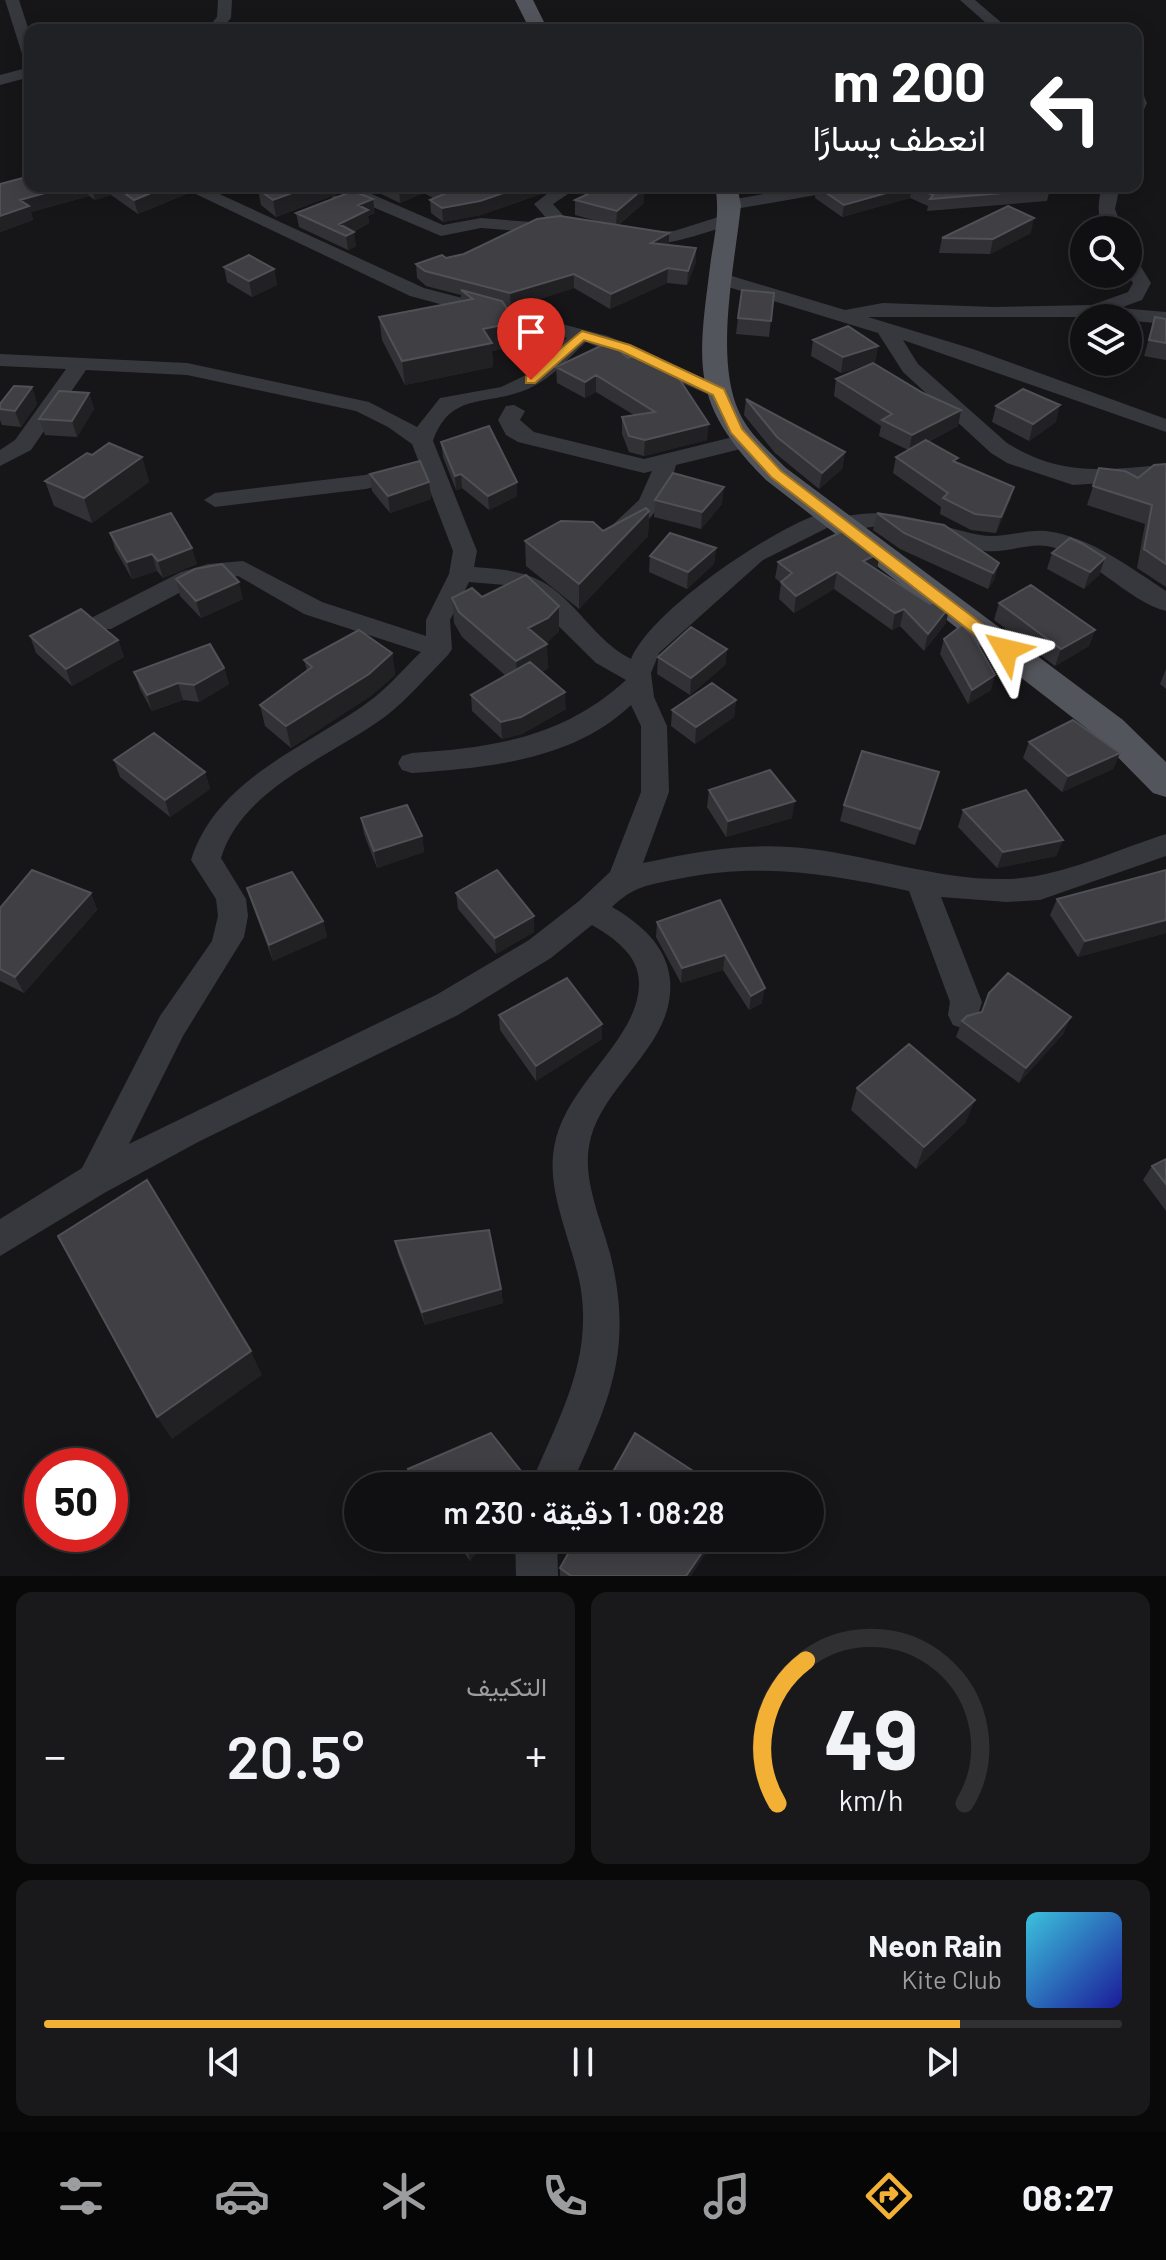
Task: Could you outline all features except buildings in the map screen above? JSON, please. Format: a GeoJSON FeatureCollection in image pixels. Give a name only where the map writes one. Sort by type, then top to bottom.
{"type":"FeatureCollection","features":[{"type":"Feature","properties":{"kind":"main road"},"geometry":{"type":"LineString","coordinates":[[524,0],[536,24]]}},
{"type":"Feature","properties":{"kind":"main road"},"geometry":{"type":"LineString","coordinates":[[728,204],[722,279],[719,392],[721,403],[745,441],[776,474],[1111,729],[1166,784]]}},
{"type":"Feature","properties":{"kind":"street"},"geometry":{"type":"LineString","coordinates":[[12,0],[24,38]]}},
{"type":"Feature","properties":{"kind":"street"},"geometry":{"type":"LineString","coordinates":[[218,24],[224,18],[225,0]]}},
{"type":"Feature","properties":{"kind":"street"},"geometry":{"type":"LineString","coordinates":[[967,0],[996,24]]}},
{"type":"Feature","properties":{"kind":"street"},"geometry":{"type":"LineString","coordinates":[[0,80],[24,74]]}},
{"type":"Feature","properties":{"kind":"street"},"geometry":{"type":"LineString","coordinates":[[201,192],[441,301],[626,348],[719,392]]}},
{"type":"Feature","properties":{"kind":"street"},"geometry":{"type":"LineString","coordinates":[[318,208],[346,197],[360,196],[441,231],[487,222],[531,227],[567,223],[543,204],[558,192]]}},
{"type":"Feature","properties":{"kind":"street"},"geometry":{"type":"LineString","coordinates":[[613,234],[645,239],[676,236],[728,204],[802,192]]}},
{"type":"Feature","properties":{"kind":"street"},"geometry":{"type":"LineString","coordinates":[[1106,216],[1109,192]]}},
{"type":"Feature","properties":{"kind":"street"},"geometry":{"type":"LineString","coordinates":[[275,227],[297,217]]}},
{"type":"Feature","properties":{"kind":"street"},"geometry":{"type":"LineString","coordinates":[[722,279],[966,353],[1166,426]]}},
{"type":"Feature","properties":{"kind":"street"},"geometry":{"type":"LineString","coordinates":[[1111,304],[1135,296],[1139,288]]}},
{"type":"Feature","properties":{"kind":"street"},"geometry":{"type":"LineString","coordinates":[[841,315],[883,309],[994,313],[1070,311]]}},
{"type":"Feature","properties":{"kind":"street"},"geometry":{"type":"LineString","coordinates":[[1142,316],[1166,318]]}},
{"type":"Feature","properties":{"kind":"street"},"geometry":{"type":"LineString","coordinates":[[886,329],[910,368],[999,448],[1015,458],[1073,478],[1166,472]]}},
{"type":"Feature","properties":{"kind":"street"},"geometry":{"type":"LineString","coordinates":[[94,1180],[158,1052],[186,1002],[218,957],[232,926],[232,900],[223,880],[206,860],[207,845],[214,832],[241,804],[286,769],[375,710],[439,649],[438,620],[461,574],[465,551],[429,466],[422,441],[430,420],[447,402],[506,392],[531,380],[582,335]]}},
{"type":"Feature","properties":{"kind":"street"},"geometry":{"type":"LineString","coordinates":[[0,360],[187,369],[362,406],[396,422],[422,441]]}},
{"type":"Feature","properties":{"kind":"street"},"geometry":{"type":"LineString","coordinates":[[0,459],[23,445],[80,364]]}},
{"type":"Feature","properties":{"kind":"street"},"geometry":{"type":"LineString","coordinates":[[514,411],[509,420],[514,430],[526,437],[644,466],[745,441]]}},
{"type":"Feature","properties":{"kind":"street"},"geometry":{"type":"LineString","coordinates":[[592,539],[619,531],[638,518],[653,501],[665,463]]}},
{"type":"Feature","properties":{"kind":"street"},"geometry":{"type":"LineString","coordinates":[[215,500],[366,482],[429,466]]}},
{"type":"Feature","properties":{"kind":"street"},"geometry":{"type":"LineString","coordinates":[[0,1239],[94,1180],[188,1130],[447,1005],[540,949],[590,910],[622,879],[655,792],[654,726],[641,697],[639,678],[648,649],[717,585],[755,555],[836,521],[882,518],[1004,545],[1049,539],[1081,552],[1166,603]]}},
{"type":"Feature","properties":{"kind":"street"},"geometry":{"type":"LineString","coordinates":[[102,623],[170,587],[230,566],[243,569],[313,608],[439,649]]}},
{"type":"Feature","properties":{"kind":"street"},"geometry":{"type":"LineString","coordinates":[[461,574],[509,577],[535,588],[605,657],[639,678]]}},
{"type":"Feature","properties":{"kind":"street"},"geometry":{"type":"LineString","coordinates":[[412,763],[482,759],[548,743],[592,723],[639,678]]}},
{"type":"Feature","properties":{"kind":"street"},"geometry":{"type":"LineString","coordinates":[[622,879],[750,856],[782,857],[999,891],[1030,890],[1166,845]]}},
{"type":"Feature","properties":{"kind":"street"},"geometry":{"type":"LineString","coordinates":[[921,880],[932,919],[955,966],[966,1002],[964,1015]]}},
{"type":"Feature","properties":{"kind":"street"},"geometry":{"type":"LineString","coordinates":[[557,1472],[589,1404],[602,1353],[605,1312],[570,1150],[578,1119],[649,1015],[655,982],[644,950],[624,926],[590,910]]}},
{"type":"Feature","properties":{"kind":"street"},"geometry":{"type":"LineString","coordinates":[[536,1552],[537,1576]]}},
{"type":"Feature","properties":{"kind":"route"},"geometry":{"type":"LineString","coordinates":[[531,380],[554,363],[582,335],[626,348],[719,392],[721,403],[736,430],[776,474],[1006,650]]}}]}
